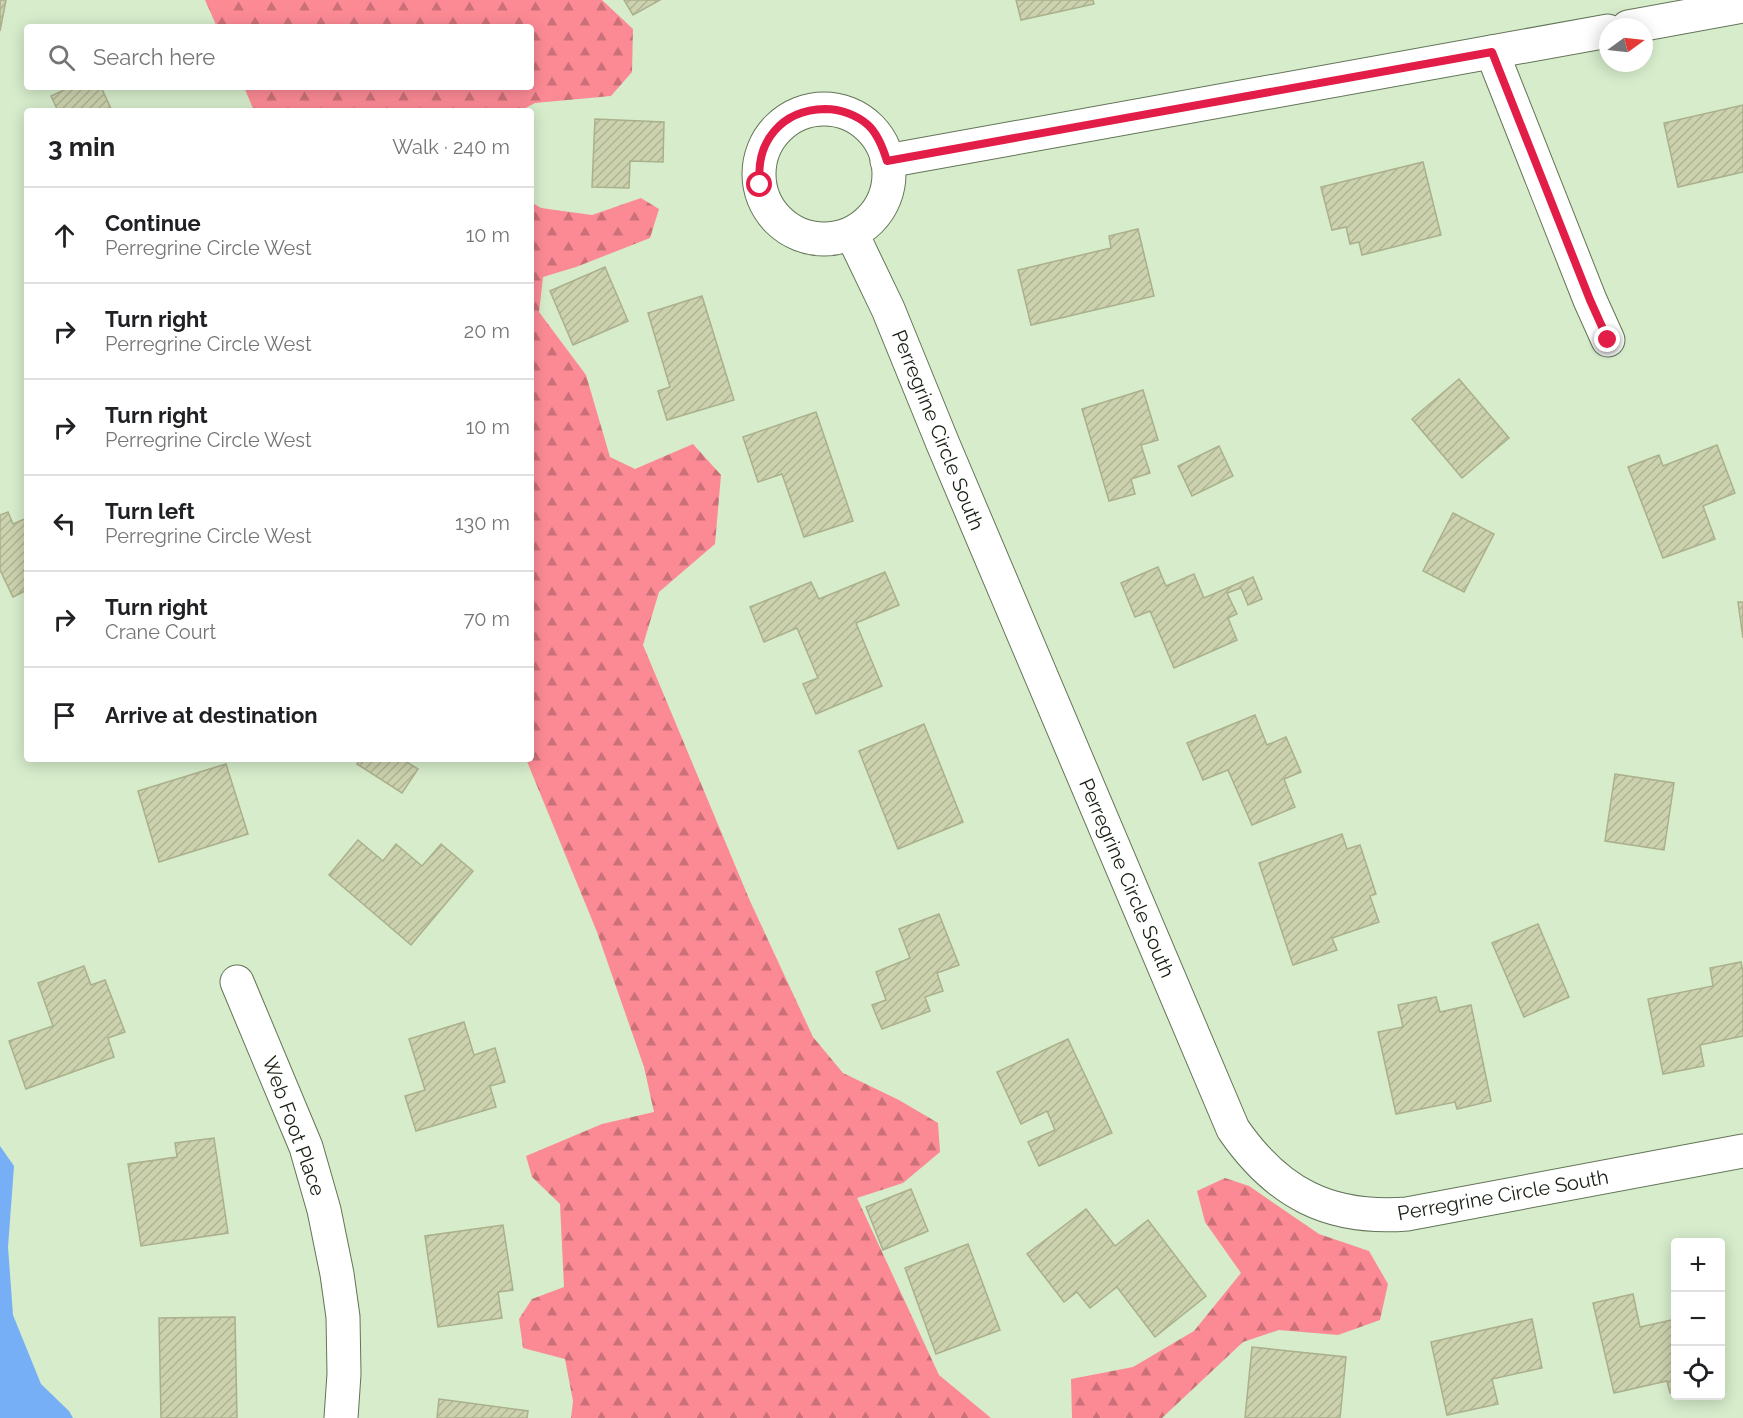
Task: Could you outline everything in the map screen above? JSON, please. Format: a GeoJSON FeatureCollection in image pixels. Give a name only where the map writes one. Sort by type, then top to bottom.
{"type":"FeatureCollection","features":[{"type":"Feature","properties":{"kind":"street"},"geometry":{"type":"LineString","coordinates":[[1653,22],[1743,6]]}},
{"type":"Feature","properties":{"kind":"street"},"geometry":{"type":"LineString","coordinates":[[887,161],[1599,33]]}},
{"type":"Feature","properties":{"kind":"street"},"geometry":{"type":"LineString","coordinates":[[1492,52],[1608,340]]}},
{"type":"Feature","properties":{"kind":"street"},"geometry":{"type":"LineString","coordinates":[[835,109],[857,117],[870,126],[881,143],[887,161],[887,184],[881,204],[869,221],[852,234],[833,240],[812,239],[793,232],[777,219],[766,203],[760,185],[761,156],[768,139],[781,124],[796,114],[811,110],[835,109]]}},
{"type":"Feature","properties":{"kind":"street","name":"Perregrine Circle South"},"geometry":{"type":"LineString","coordinates":[[852,234],[888,309],[1233,1129],[1247,1150],[1265,1169],[1285,1185],[1331,1208],[1356,1214],[1382,1216],[1407,1214],[1743,1151]]}},
{"type":"Feature","properties":{"kind":"street","name":"Web Foot Place"},"geometry":{"type":"LineString","coordinates":[[237,982],[306,1147],[324,1210],[343,1317],[344,1374],[340,1418]]}},
{"type":"Feature","properties":{"kind":"green space"},"geometry":{"type":"Polygon","coordinates":[[[205,0],[602,0],[633,29],[632,72],[611,96],[535,103],[526,108],[253,108],[245,90],[534,90],[534,24],[216,24],[205,0]]]}},
{"type":"Feature","properties":{"kind":"green space"},"geometry":{"type":"Polygon","coordinates":[[[641,198],[659,209],[650,238],[576,267],[543,277],[539,312],[586,375],[610,457],[635,469],[693,444],[721,475],[715,544],[659,592],[643,645],[750,901],[813,1037],[843,1073],[899,1100],[938,1123],[940,1152],[903,1183],[857,1198],[939,1375],[991,1418],[571,1418],[573,1401],[565,1359],[523,1348],[519,1319],[532,1299],[564,1287],[560,1204],[532,1177],[526,1156],[602,1124],[654,1112],[644,1067],[597,932],[527,762],[534,762],[534,204],[541,208],[592,215],[641,198]]]}},
{"type":"Feature","properties":{"kind":"green space"},"geometry":{"type":"Polygon","coordinates":[[[1225,1178],[1249,1186],[1319,1234],[1369,1251],[1388,1284],[1380,1320],[1338,1335],[1279,1330],[1243,1342],[1162,1418],[1072,1418],[1071,1379],[1133,1367],[1194,1331],[1241,1273],[1205,1222],[1197,1191],[1225,1178]]]}},
{"type":"Feature","properties":{"kind":"water"},"geometry":{"type":"Polygon","coordinates":[[[0,1146],[14,1166],[8,1247],[13,1315],[41,1384],[69,1411],[73,1418],[0,1418],[0,1146]]]}},
{"type":"Feature","properties":{"kind":"building"},"geometry":{"type":"Polygon","coordinates":[[[0,0],[6,0],[0,31],[0,0]]]}},
{"type":"Feature","properties":{"kind":"building"},"geometry":{"type":"Polygon","coordinates":[[[624,0],[660,0],[633,15],[624,0]]]}},
{"type":"Feature","properties":{"kind":"building"},"geometry":{"type":"Polygon","coordinates":[[[1016,0],[1093,0],[1094,4],[1021,20],[1016,0]]]}},
{"type":"Feature","properties":{"kind":"building"},"geometry":{"type":"Polygon","coordinates":[[[64,90],[102,90],[111,108],[57,108],[51,96],[64,90]]]}},
{"type":"Feature","properties":{"kind":"building"},"geometry":{"type":"Polygon","coordinates":[[[1743,105],[1743,172],[1678,187],[1664,123],[1743,105]]]}},
{"type":"Feature","properties":{"kind":"building"},"geometry":{"type":"Polygon","coordinates":[[[595,119],[664,122],[663,162],[630,161],[629,188],[592,187],[595,119]]]}},
{"type":"Feature","properties":{"kind":"building"},"geometry":{"type":"Polygon","coordinates":[[[1423,162],[1441,235],[1362,255],[1359,242],[1350,244],[1346,227],[1332,230],[1321,187],[1423,162]]]}},
{"type":"Feature","properties":{"kind":"building"},"geometry":{"type":"Polygon","coordinates":[[[1138,229],[1154,296],[1031,325],[1018,270],[1111,248],[1109,236],[1138,229]]]}},
{"type":"Feature","properties":{"kind":"building"},"geometry":{"type":"Polygon","coordinates":[[[605,267],[628,321],[573,345],[550,291],[605,267]]]}},
{"type":"Feature","properties":{"kind":"building"},"geometry":{"type":"Polygon","coordinates":[[[702,296],[734,400],[667,420],[658,391],[670,387],[648,313],[702,296]]]}},
{"type":"Feature","properties":{"kind":"building"},"geometry":{"type":"Polygon","coordinates":[[[1459,379],[1509,438],[1462,478],[1412,419],[1459,379]]]}},
{"type":"Feature","properties":{"kind":"building"},"geometry":{"type":"Polygon","coordinates":[[[1143,390],[1158,440],[1141,445],[1150,473],[1131,479],[1135,494],[1109,501],[1082,409],[1143,390]]]}},
{"type":"Feature","properties":{"kind":"building"},"geometry":{"type":"Polygon","coordinates":[[[816,412],[853,521],[804,537],[782,474],[758,482],[743,437],[816,412]]]}},
{"type":"Feature","properties":{"kind":"building"},"geometry":{"type":"Polygon","coordinates":[[[1717,445],[1735,493],[1703,506],[1715,539],[1663,558],[1628,467],[1659,455],[1663,466],[1717,445]]]}},
{"type":"Feature","properties":{"kind":"building"},"geometry":{"type":"Polygon","coordinates":[[[1219,446],[1233,476],[1192,496],[1178,466],[1219,446]]]}},
{"type":"Feature","properties":{"kind":"building"},"geometry":{"type":"Polygon","coordinates":[[[8,512],[13,524],[24,519],[24,592],[13,597],[0,570],[0,515],[8,512]]]}},
{"type":"Feature","properties":{"kind":"building"},"geometry":{"type":"Polygon","coordinates":[[[1453,513],[1494,534],[1464,592],[1423,571],[1453,513]]]}},
{"type":"Feature","properties":{"kind":"building"},"geometry":{"type":"Polygon","coordinates":[[[1158,567],[1166,586],[1194,574],[1204,598],[1253,577],[1262,599],[1248,605],[1241,588],[1227,593],[1237,614],[1228,618],[1237,640],[1174,668],[1150,611],[1135,617],[1121,583],[1158,567]]]}},
{"type":"Feature","properties":{"kind":"building"},"geometry":{"type":"Polygon","coordinates":[[[885,572],[899,605],[856,623],[882,686],[816,714],[803,684],[818,678],[797,628],[764,642],[750,607],[811,582],[819,599],[885,572]]]}},
{"type":"Feature","properties":{"kind":"building"},"geometry":{"type":"Polygon","coordinates":[[[1738,602],[1743,602],[1743,638],[1738,602]]]}},
{"type":"Feature","properties":{"kind":"building"},"geometry":{"type":"Polygon","coordinates":[[[1255,715],[1267,745],[1286,737],[1301,772],[1284,779],[1295,807],[1252,825],[1228,770],[1203,780],[1187,743],[1255,715]]]}},
{"type":"Feature","properties":{"kind":"building"},"geometry":{"type":"Polygon","coordinates":[[[924,724],[963,822],[898,849],[859,751],[924,724]]]}},
{"type":"Feature","properties":{"kind":"building"},"geometry":{"type":"Polygon","coordinates":[[[358,762],[407,762],[418,769],[402,793],[357,764],[358,762]]]}},
{"type":"Feature","properties":{"kind":"building"},"geometry":{"type":"Polygon","coordinates":[[[226,764],[248,834],[159,862],[138,791],[226,764]]]}},
{"type":"Feature","properties":{"kind":"building"},"geometry":{"type":"Polygon","coordinates":[[[1615,774],[1674,783],[1664,850],[1605,841],[1615,774]]]}},
{"type":"Feature","properties":{"kind":"building"},"geometry":{"type":"Polygon","coordinates":[[[1342,834],[1347,849],[1360,845],[1376,894],[1370,896],[1379,922],[1332,938],[1337,950],[1293,965],[1259,863],[1342,834]]]}},
{"type":"Feature","properties":{"kind":"building"},"geometry":{"type":"Polygon","coordinates":[[[358,840],[383,861],[396,844],[422,866],[441,844],[473,871],[411,945],[329,875],[358,840]]]}},
{"type":"Feature","properties":{"kind":"building"},"geometry":{"type":"Polygon","coordinates":[[[939,914],[959,965],[937,973],[943,991],[925,997],[930,1011],[882,1029],[872,1005],[886,1000],[876,972],[910,958],[899,929],[939,914]]]}},
{"type":"Feature","properties":{"kind":"building"},"geometry":{"type":"Polygon","coordinates":[[[1538,924],[1569,997],[1524,1017],[1492,943],[1538,924]]]}},
{"type":"Feature","properties":{"kind":"building"},"geometry":{"type":"Polygon","coordinates":[[[1741,962],[1743,1036],[1700,1045],[1704,1066],[1663,1074],[1648,999],[1713,986],[1710,968],[1741,962]]]}},
{"type":"Feature","properties":{"kind":"building"},"geometry":{"type":"Polygon","coordinates":[[[84,966],[91,985],[105,980],[125,1032],[108,1038],[114,1057],[26,1089],[9,1041],[53,1026],[38,983],[84,966]]]}},
{"type":"Feature","properties":{"kind":"building"},"geometry":{"type":"Polygon","coordinates":[[[1436,997],[1440,1012],[1471,1005],[1491,1101],[1457,1109],[1455,1102],[1396,1114],[1378,1032],[1403,1027],[1398,1005],[1436,997]]]}},
{"type":"Feature","properties":{"kind":"building"},"geometry":{"type":"Polygon","coordinates":[[[464,1022],[474,1055],[495,1048],[505,1082],[490,1086],[496,1107],[416,1131],[405,1096],[425,1090],[409,1039],[464,1022]]]}},
{"type":"Feature","properties":{"kind":"building"},"geometry":{"type":"Polygon","coordinates":[[[1068,1039],[1112,1133],[1039,1166],[1028,1142],[1055,1130],[1047,1111],[1021,1124],[997,1072],[1068,1039]]]}},
{"type":"Feature","properties":{"kind":"building"},"geometry":{"type":"Polygon","coordinates":[[[214,1138],[228,1233],[141,1246],[128,1164],[177,1157],[175,1143],[214,1138]]]}},
{"type":"Feature","properties":{"kind":"building"},"geometry":{"type":"Polygon","coordinates":[[[911,1189],[928,1231],[883,1250],[866,1207],[911,1189]]]}},
{"type":"Feature","properties":{"kind":"building"},"geometry":{"type":"Polygon","coordinates":[[[1086,1209],[1115,1246],[1148,1220],[1206,1296],[1155,1337],[1117,1287],[1090,1308],[1077,1292],[1064,1302],[1027,1254],[1086,1209]]]}},
{"type":"Feature","properties":{"kind":"building"},"geometry":{"type":"Polygon","coordinates":[[[503,1225],[513,1290],[498,1292],[502,1318],[438,1327],[425,1236],[503,1225]]]}},
{"type":"Feature","properties":{"kind":"building"},"geometry":{"type":"Polygon","coordinates":[[[968,1244],[1000,1330],[936,1354],[905,1268],[968,1244]]]}},
{"type":"Feature","properties":{"kind":"building"},"geometry":{"type":"Polygon","coordinates":[[[1633,1294],[1640,1327],[1671,1320],[1671,1393],[1667,1381],[1614,1393],[1593,1303],[1633,1294]]]}},
{"type":"Feature","properties":{"kind":"building"},"geometry":{"type":"Polygon","coordinates":[[[235,1317],[237,1418],[161,1418],[159,1318],[235,1317]]]}},
{"type":"Feature","properties":{"kind":"building"},"geometry":{"type":"Polygon","coordinates":[[[1532,1319],[1542,1368],[1492,1379],[1498,1404],[1447,1415],[1431,1342],[1532,1319]]]}},
{"type":"Feature","properties":{"kind":"building"},"geometry":{"type":"Polygon","coordinates":[[[1252,1347],[1346,1357],[1340,1418],[1245,1418],[1252,1347]]]}},
{"type":"Feature","properties":{"kind":"building"},"geometry":{"type":"Polygon","coordinates":[[[439,1399],[528,1411],[527,1418],[437,1418],[439,1399]]]}},
{"type":"Feature","properties":{"kind":"route"},"geometry":{"type":"LineString","coordinates":[[760,185],[761,156],[768,139],[781,124],[796,114],[811,110],[835,109],[857,117],[870,126],[881,143],[887,161],[1492,52],[1608,340]]}}]}
